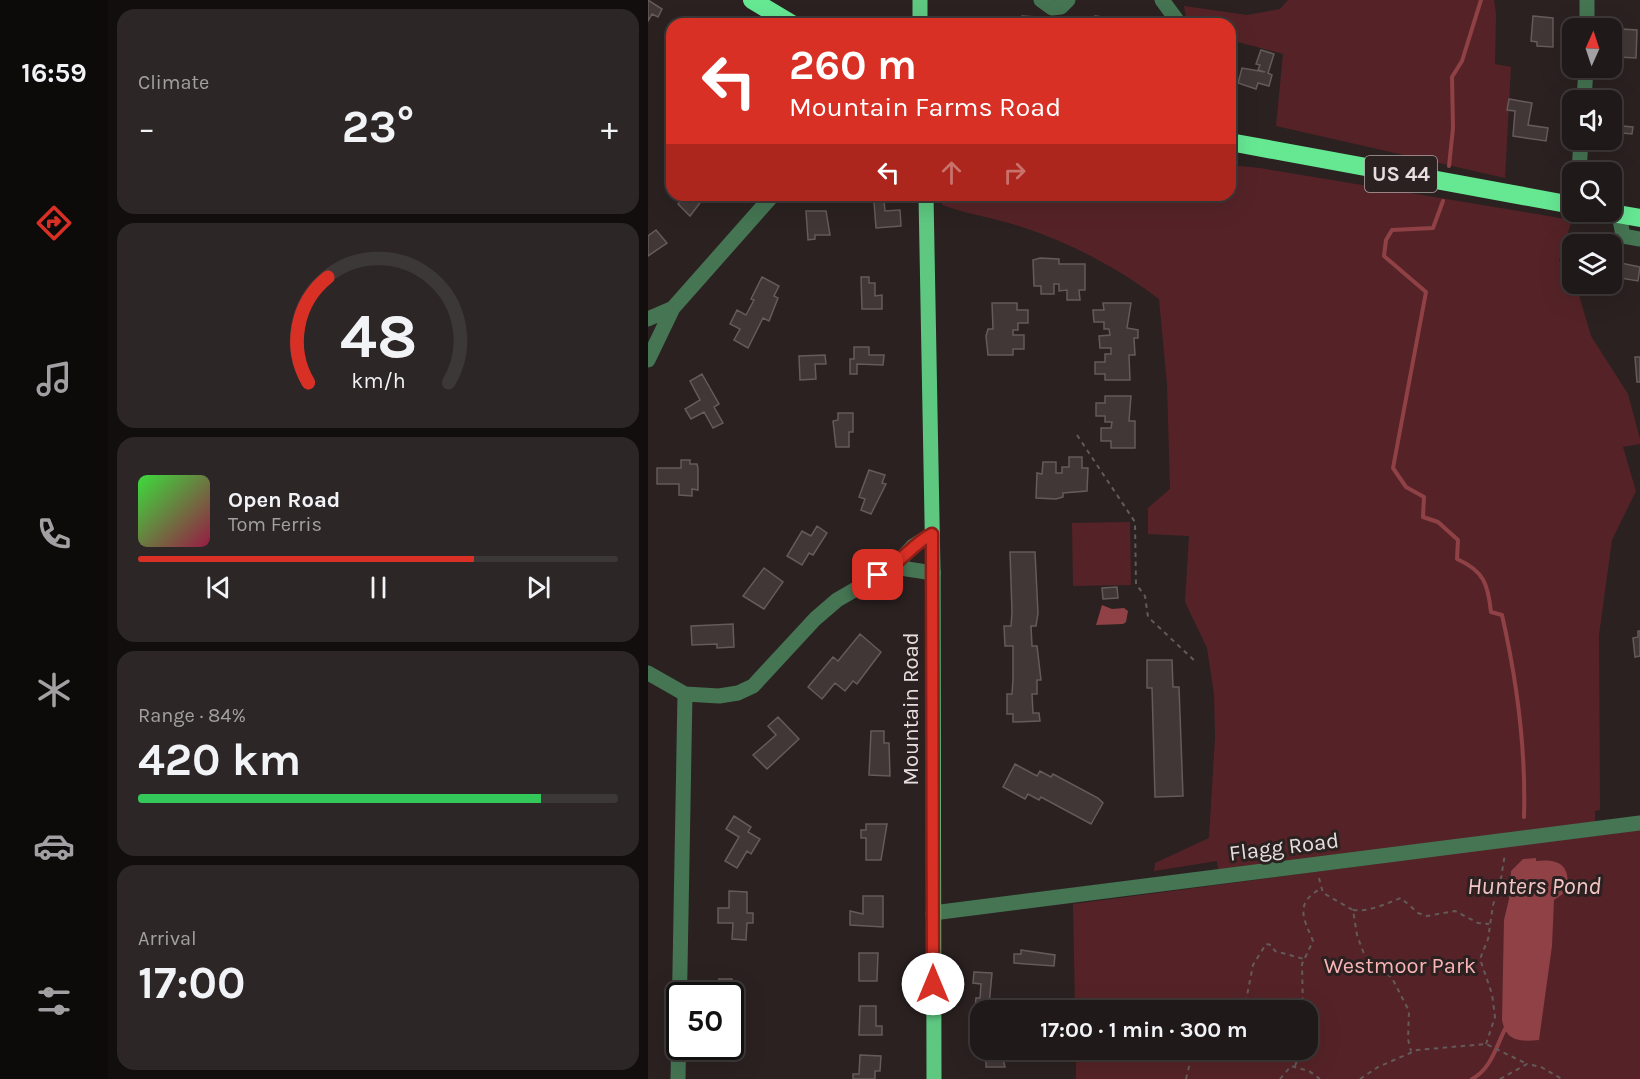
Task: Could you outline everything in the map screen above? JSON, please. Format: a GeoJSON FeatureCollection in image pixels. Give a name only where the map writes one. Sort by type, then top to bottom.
{"type":"FeatureCollection","features":[{"type":"Feature","properties":{"kind":"highway"},"geometry":{"type":"LineString","coordinates":[[752,0],[782,18]]}},
{"type":"Feature","properties":{"kind":"highway","name":"US 44"},"geometry":{"type":"LineString","coordinates":[[1236,143],[1562,203]]}},
{"type":"Feature","properties":{"kind":"highway"},"geometry":{"type":"LineString","coordinates":[[1622,215],[1640,218]]}},
{"type":"Feature","properties":{"kind":"main road"},"geometry":{"type":"LineString","coordinates":[[920,0],[920,18]]}},
{"type":"Feature","properties":{"kind":"main road","name":"Mountain Road"},"geometry":{"type":"LineString","coordinates":[[926,201],[933,573],[934,1079]]}},
{"type":"Feature","properties":{"kind":"street"},"geometry":{"type":"LineString","coordinates":[[1041,0],[1052,8],[1061,7],[1068,0]]}},
{"type":"Feature","properties":{"kind":"street"},"geometry":{"type":"LineString","coordinates":[[1164,0],[1176,18]]}},
{"type":"Feature","properties":{"kind":"street"},"geometry":{"type":"LineString","coordinates":[[1587,0],[1587,18]]}},
{"type":"Feature","properties":{"kind":"street"},"geometry":{"type":"LineString","coordinates":[[648,360],[673,308],[768,201]]}},
{"type":"Feature","properties":{"kind":"street"},"geometry":{"type":"LineString","coordinates":[[1617,222],[1623,236],[1640,239]]}},
{"type":"Feature","properties":{"kind":"street"},"geometry":{"type":"LineString","coordinates":[[648,319],[673,308]]}},
{"type":"Feature","properties":{"kind":"street"},"geometry":{"type":"LineString","coordinates":[[648,673],[684,694],[719,696],[738,693],[753,686],[815,619],[837,600],[894,567],[913,546],[932,534]]}},
{"type":"Feature","properties":{"kind":"street"},"geometry":{"type":"LineString","coordinates":[[894,567],[933,573]]}},
{"type":"Feature","properties":{"kind":"street"},"geometry":{"type":"LineString","coordinates":[[678,1079],[684,694]]}},
{"type":"Feature","properties":{"kind":"street","name":"Flagg Road"},"geometry":{"type":"LineString","coordinates":[[933,914],[1640,822]]}},
{"type":"Feature","properties":{"kind":"path"},"geometry":{"type":"LineString","coordinates":[[1077,435],[1135,522],[1136,584],[1145,596],[1149,618],[1197,663]]}},
{"type":"Feature","properties":{"kind":"path"},"geometry":{"type":"LineString","coordinates":[[1486,1044],[1495,1017],[1492,994],[1480,959],[1488,939],[1489,924],[1504,864],[1504,840]]}},
{"type":"Feature","properties":{"kind":"path"},"geometry":{"type":"LineString","coordinates":[[1318,865],[1320,889]]}},
{"type":"Feature","properties":{"kind":"path"},"geometry":{"type":"LineString","coordinates":[[1320,889],[1353,909],[1364,907],[1376,909],[1401,898],[1418,913],[1427,916],[1455,911],[1478,923],[1489,924]]}},
{"type":"Feature","properties":{"kind":"path"},"geometry":{"type":"LineString","coordinates":[[1304,1000],[1304,959],[1313,941],[1304,919],[1304,903],[1310,895],[1320,889]]}},
{"type":"Feature","properties":{"kind":"path"},"geometry":{"type":"LineString","coordinates":[[1353,909],[1357,935],[1364,954],[1392,978],[1409,1011],[1408,1039],[1411,1051]]}},
{"type":"Feature","properties":{"kind":"path"},"geometry":{"type":"LineString","coordinates":[[1246,1000],[1253,965],[1266,944],[1275,951],[1304,959]]}},
{"type":"Feature","properties":{"kind":"path"},"geometry":{"type":"LineString","coordinates":[[1360,1079],[1411,1051],[1486,1044],[1527,1064],[1541,1067],[1562,1079]]}},
{"type":"Feature","properties":{"kind":"path"},"geometry":{"type":"LineString","coordinates":[[1185,1079],[1190,1060]]}},
{"type":"Feature","properties":{"kind":"path"},"geometry":{"type":"LineString","coordinates":[[1295,1066],[1297,1060]]}},
{"type":"Feature","properties":{"kind":"path"},"geometry":{"type":"LineString","coordinates":[[1500,1079],[1527,1064]]}},
{"type":"Feature","properties":{"kind":"path"},"geometry":{"type":"LineString","coordinates":[[1280,1079],[1291,1066],[1309,1071],[1320,1079]]}},
{"type":"Feature","properties":{"kind":"green space"},"geometry":{"type":"Polygon","coordinates":[[[1288,0],[1494,0],[1495,64],[1511,67],[1505,178],[1276,126],[1283,54],[1236,42],[1236,18],[1186,18],[1184,6],[1247,15],[1280,9],[1288,0]]]}},
{"type":"Feature","properties":{"kind":"green space"},"geometry":{"type":"Polygon","coordinates":[[[1236,166],[1562,218],[1562,222],[1571,222],[1567,234],[1562,234],[1562,251],[1559,260],[1562,265],[1562,294],[1579,295],[1591,336],[1628,394],[1640,439],[1640,444],[1623,447],[1636,491],[1612,540],[1599,635],[1600,810],[1595,811],[1595,822],[1218,870],[1217,861],[1154,871],[1155,863],[1209,838],[1215,737],[1214,694],[1207,648],[1185,602],[1189,536],[1148,534],[1148,508],[1170,489],[1167,384],[1159,299],[1110,266],[1038,232],[942,205],[942,201],[1236,201],[1236,166]]]}},
{"type":"Feature","properties":{"kind":"green space"},"geometry":{"type":"Polygon","coordinates":[[[1130,522],[1131,585],[1073,586],[1072,523],[1130,522]]]}},
{"type":"Feature","properties":{"kind":"green space","name":"Westmoor Park"},"geometry":{"type":"Polygon","coordinates":[[[1640,829],[1640,1079],[1076,1079],[1076,1060],[1318,1060],[1318,1000],[1075,1000],[1073,904],[1640,829]]]}},
{"type":"Feature","properties":{"kind":"water"},"geometry":{"type":"Polygon","coordinates":[[[1102,605],[1112,609],[1124,608],[1128,611],[1126,622],[1096,625],[1102,605]]]}},
{"type":"Feature","properties":{"kind":"water","name":"Hunters Pond"},"geometry":{"type":"Polygon","coordinates":[[[1536,858],[1536,861],[1552,861],[1562,866],[1568,882],[1567,891],[1554,900],[1552,946],[1539,1040],[1525,1041],[1510,1036],[1502,1020],[1504,920],[1509,899],[1511,871],[1523,859],[1536,858]]]}},
{"type":"Feature","properties":{"kind":"building"},"geometry":{"type":"Polygon","coordinates":[[[648,0],[662,9],[658,17],[652,14],[648,21],[648,0]]]}},
{"type":"Feature","properties":{"kind":"building"},"geometry":{"type":"Polygon","coordinates":[[[1533,16],[1553,18],[1553,47],[1537,46],[1537,42],[1531,41],[1533,16]]]}},
{"type":"Feature","properties":{"kind":"building"},"geometry":{"type":"Polygon","coordinates":[[[1622,29],[1637,30],[1636,58],[1622,57],[1622,29]]]}},
{"type":"Feature","properties":{"kind":"building"},"geometry":{"type":"Polygon","coordinates":[[[1261,50],[1274,54],[1268,73],[1272,75],[1269,86],[1258,83],[1256,89],[1238,83],[1242,68],[1265,72],[1258,70],[1260,65],[1256,64],[1261,50]]]}},
{"type":"Feature","properties":{"kind":"building"},"geometry":{"type":"Polygon","coordinates":[[[1509,99],[1532,103],[1528,125],[1548,128],[1546,141],[1513,136],[1515,111],[1507,110],[1509,99]]]}},
{"type":"Feature","properties":{"kind":"building"},"geometry":{"type":"Polygon","coordinates":[[[1622,126],[1633,127],[1632,134],[1622,133],[1622,126]]]}},
{"type":"Feature","properties":{"kind":"building"},"geometry":{"type":"Polygon","coordinates":[[[681,201],[701,201],[690,216],[678,204],[681,201]]]}},
{"type":"Feature","properties":{"kind":"building"},"geometry":{"type":"Polygon","coordinates":[[[884,201],[885,211],[900,210],[901,226],[876,228],[874,202],[884,201]]]}},
{"type":"Feature","properties":{"kind":"building"},"geometry":{"type":"Polygon","coordinates":[[[806,211],[826,211],[830,235],[815,235],[815,239],[808,240],[806,211]]]}},
{"type":"Feature","properties":{"kind":"building"},"geometry":{"type":"Polygon","coordinates":[[[656,230],[667,243],[648,256],[648,236],[656,230]]]}},
{"type":"Feature","properties":{"kind":"building"},"geometry":{"type":"Polygon","coordinates":[[[1059,259],[1059,264],[1085,264],[1085,290],[1079,290],[1080,300],[1067,300],[1067,290],[1059,291],[1059,284],[1054,284],[1054,294],[1041,294],[1041,286],[1034,286],[1033,260],[1059,259]]]}},
{"type":"Feature","properties":{"kind":"building"},"geometry":{"type":"Polygon","coordinates":[[[1622,263],[1640,267],[1638,281],[1622,278],[1622,263]]]}},
{"type":"Feature","properties":{"kind":"building"},"geometry":{"type":"Polygon","coordinates":[[[762,277],[779,286],[774,296],[778,298],[769,321],[763,318],[748,348],[734,340],[740,329],[730,324],[737,310],[746,315],[762,277]]]}},
{"type":"Feature","properties":{"kind":"building"},"geometry":{"type":"Polygon","coordinates":[[[861,277],[869,277],[869,283],[875,283],[875,296],[882,295],[882,309],[862,309],[861,277]]]}},
{"type":"Feature","properties":{"kind":"building"},"geometry":{"type":"Polygon","coordinates":[[[992,303],[1017,303],[1017,310],[1028,310],[1028,323],[1018,323],[1018,330],[1013,330],[1013,335],[1024,335],[1024,349],[1013,349],[1013,355],[988,355],[986,336],[988,329],[993,329],[992,303]]]}},
{"type":"Feature","properties":{"kind":"building"},"geometry":{"type":"Polygon","coordinates":[[[1103,303],[1131,303],[1127,328],[1138,330],[1138,338],[1134,338],[1135,355],[1129,355],[1130,380],[1105,380],[1105,374],[1095,374],[1095,362],[1105,362],[1105,354],[1111,354],[1111,348],[1100,348],[1099,336],[1110,335],[1109,329],[1104,329],[1104,322],[1094,322],[1093,310],[1104,310],[1103,303]]]}},
{"type":"Feature","properties":{"kind":"building"},"geometry":{"type":"Polygon","coordinates":[[[854,347],[869,347],[869,355],[884,355],[883,365],[857,364],[857,374],[850,374],[850,359],[854,359],[854,347]]]}},
{"type":"Feature","properties":{"kind":"building"},"geometry":{"type":"Polygon","coordinates":[[[825,355],[826,364],[815,364],[816,379],[800,380],[799,356],[825,355]]]}},
{"type":"Feature","properties":{"kind":"building"},"geometry":{"type":"Polygon","coordinates":[[[1635,357],[1640,357],[1640,382],[1637,382],[1635,357]]]}},
{"type":"Feature","properties":{"kind":"building"},"geometry":{"type":"Polygon","coordinates":[[[702,374],[719,404],[714,407],[723,423],[713,428],[704,412],[691,419],[685,409],[700,400],[690,381],[702,374]]]}},
{"type":"Feature","properties":{"kind":"building"},"geometry":{"type":"Polygon","coordinates":[[[1105,396],[1131,396],[1129,421],[1135,421],[1135,448],[1111,448],[1111,441],[1101,441],[1101,428],[1111,428],[1112,422],[1105,422],[1105,416],[1096,416],[1096,403],[1105,403],[1105,396]]]}},
{"type":"Feature","properties":{"kind":"building"},"geometry":{"type":"Polygon","coordinates":[[[838,413],[853,413],[853,432],[849,432],[849,447],[836,447],[833,421],[838,420],[838,413]]]}},
{"type":"Feature","properties":{"kind":"building"},"geometry":{"type":"Polygon","coordinates":[[[1069,457],[1082,457],[1082,468],[1088,468],[1087,491],[1063,493],[1063,497],[1056,499],[1036,498],[1037,473],[1042,474],[1043,462],[1056,462],[1056,473],[1062,473],[1062,467],[1069,467],[1069,457]]]}},
{"type":"Feature","properties":{"kind":"building"},"geometry":{"type":"Polygon","coordinates":[[[681,460],[690,460],[690,464],[697,464],[698,490],[692,489],[692,496],[679,495],[679,484],[657,484],[657,468],[681,468],[681,460]]]}},
{"type":"Feature","properties":{"kind":"building"},"geometry":{"type":"Polygon","coordinates":[[[869,470],[885,475],[882,483],[886,484],[871,514],[861,510],[865,499],[859,497],[869,470]]]}},
{"type":"Feature","properties":{"kind":"building"},"geometry":{"type":"Polygon","coordinates":[[[817,526],[827,533],[813,555],[809,553],[802,565],[787,556],[802,531],[811,536],[817,526]]]}},
{"type":"Feature","properties":{"kind":"building"},"geometry":{"type":"Polygon","coordinates":[[[1010,552],[1035,552],[1038,613],[1036,626],[1031,626],[1032,646],[1037,646],[1041,680],[1037,680],[1037,694],[1032,694],[1033,713],[1039,713],[1040,721],[1013,722],[1013,714],[1007,714],[1007,694],[1012,694],[1013,679],[1013,646],[1005,646],[1004,626],[1011,626],[1010,552]]]}},
{"type":"Feature","properties":{"kind":"building"},"geometry":{"type":"Polygon","coordinates":[[[764,568],[783,582],[764,609],[743,596],[764,568]]]}},
{"type":"Feature","properties":{"kind":"building"},"geometry":{"type":"Polygon","coordinates":[[[1117,587],[1118,598],[1103,599],[1102,588],[1117,587]]]}},
{"type":"Feature","properties":{"kind":"building"},"geometry":{"type":"Polygon","coordinates":[[[733,624],[734,647],[717,648],[717,644],[692,645],[691,626],[733,624]]]}},
{"type":"Feature","properties":{"kind":"building"},"geometry":{"type":"Polygon","coordinates":[[[1638,631],[1640,631],[1640,656],[1635,657],[1633,638],[1638,637],[1638,631]]]}},
{"type":"Feature","properties":{"kind":"building"},"geometry":{"type":"Polygon","coordinates":[[[860,634],[881,652],[857,684],[853,681],[845,691],[835,683],[822,699],[808,687],[833,657],[838,661],[860,634]]]}},
{"type":"Feature","properties":{"kind":"building"},"geometry":{"type":"Polygon","coordinates":[[[1147,660],[1172,660],[1173,687],[1179,687],[1183,796],[1155,797],[1152,688],[1147,688],[1147,660]]]}},
{"type":"Feature","properties":{"kind":"building"},"geometry":{"type":"Polygon","coordinates":[[[778,717],[799,739],[767,769],[753,755],[776,735],[768,726],[778,717]]]}},
{"type":"Feature","properties":{"kind":"building"},"geometry":{"type":"Polygon","coordinates":[[[871,731],[884,731],[884,743],[889,743],[890,776],[869,775],[871,731]]]}},
{"type":"Feature","properties":{"kind":"building"},"geometry":{"type":"Polygon","coordinates":[[[1015,764],[1037,776],[1040,771],[1051,777],[1053,774],[1098,798],[1103,803],[1091,824],[1041,797],[1039,800],[1028,794],[1025,799],[1003,787],[1015,764]]]}},
{"type":"Feature","properties":{"kind":"building"},"geometry":{"type":"Polygon","coordinates":[[[734,816],[751,827],[748,832],[760,839],[751,854],[747,851],[737,868],[725,861],[739,837],[726,829],[734,816]]]}},
{"type":"Feature","properties":{"kind":"building"},"geometry":{"type":"Polygon","coordinates":[[[866,824],[887,824],[881,860],[866,860],[866,838],[861,838],[861,830],[866,830],[866,824]]]}},
{"type":"Feature","properties":{"kind":"building"},"geometry":{"type":"Polygon","coordinates":[[[729,891],[747,892],[747,913],[753,913],[753,923],[747,923],[746,940],[732,939],[733,923],[718,923],[718,908],[729,908],[729,891]]]}},
{"type":"Feature","properties":{"kind":"building"},"geometry":{"type":"Polygon","coordinates":[[[863,896],[883,896],[883,927],[850,925],[850,911],[863,914],[863,896]]]}},
{"type":"Feature","properties":{"kind":"building"},"geometry":{"type":"Polygon","coordinates":[[[1021,950],[1055,955],[1054,966],[1014,963],[1014,954],[1021,954],[1021,950]]]}},
{"type":"Feature","properties":{"kind":"building"},"geometry":{"type":"Polygon","coordinates":[[[859,953],[878,953],[877,981],[859,981],[859,953]]]}},
{"type":"Feature","properties":{"kind":"building"},"geometry":{"type":"Polygon","coordinates":[[[974,972],[992,973],[989,1000],[976,1000],[980,998],[981,984],[973,983],[974,972]]]}},
{"type":"Feature","properties":{"kind":"building"},"geometry":{"type":"Polygon","coordinates":[[[719,979],[732,979],[732,982],[719,982],[719,979]]]}},
{"type":"Feature","properties":{"kind":"building"},"geometry":{"type":"Polygon","coordinates":[[[860,1006],[876,1006],[876,1026],[882,1026],[882,1035],[859,1035],[860,1006]]]}},
{"type":"Feature","properties":{"kind":"building"},"geometry":{"type":"Polygon","coordinates":[[[860,1055],[881,1056],[880,1071],[875,1071],[875,1079],[853,1079],[853,1074],[859,1074],[860,1055]]]}},
{"type":"Feature","properties":{"kind":"building"},"geometry":{"type":"Polygon","coordinates":[[[986,1060],[1003,1060],[1005,1067],[986,1067],[986,1060]]]}},
{"type":"Feature","properties":{"kind":"waterway"},"geometry":{"type":"LineString","coordinates":[[1449,166],[1453,128],[1452,77],[1462,61],[1481,0]]}},
{"type":"Feature","properties":{"kind":"waterway"},"geometry":{"type":"LineString","coordinates":[[1443,201],[1433,228],[1392,230],[1386,240],[1384,256],[1426,292],[1393,468],[1406,487],[1424,497],[1423,517],[1438,522],[1458,540],[1457,559],[1479,574],[1486,586],[1491,612],[1502,615],[1519,715],[1524,766],[1524,817]]}},
{"type":"Feature","properties":{"kind":"waterway"},"geometry":{"type":"LineString","coordinates":[[1472,1079],[1479,1075],[1488,1064],[1505,1029]]}},
{"type":"Feature","properties":{"kind":"route"},"geometry":{"type":"LineString","coordinates":[[878,575],[894,567],[913,546],[932,534],[933,984]]}}]}
